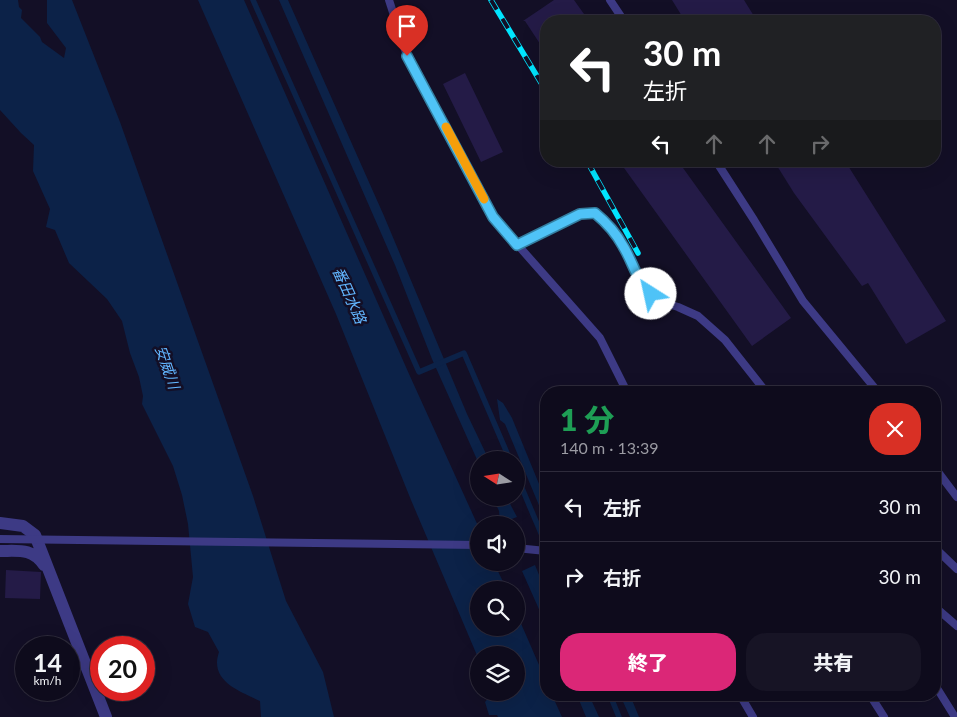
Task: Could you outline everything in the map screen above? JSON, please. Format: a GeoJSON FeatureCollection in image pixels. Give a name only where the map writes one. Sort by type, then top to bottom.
{"type":"FeatureCollection","features":[{"type":"Feature","properties":{"kind":"street"},"geometry":{"type":"LineString","coordinates":[[0,523],[24,526],[35,536],[106,717]]}},
{"type":"Feature","properties":{"kind":"street"},"geometry":{"type":"LineString","coordinates":[[0,551],[22,551],[37,555],[47,569]]}},
{"type":"Feature","properties":{"kind":"lane"},"geometry":{"type":"LineString","coordinates":[[389,0],[407,56],[493,217],[600,338],[624,386]]}},
{"type":"Feature","properties":{"kind":"lane"},"geometry":{"type":"LineString","coordinates":[[610,0],[620,15]]}},
{"type":"Feature","properties":{"kind":"lane"},"geometry":{"type":"LineString","coordinates":[[720,167],[803,301],[873,386]]}},
{"type":"Feature","properties":{"kind":"lane"},"geometry":{"type":"LineString","coordinates":[[517,245],[580,214],[595,213],[605,221],[623,246],[644,287],[659,301],[698,316],[725,340],[761,386]]}},
{"type":"Feature","properties":{"kind":"lane"},"geometry":{"type":"LineString","coordinates":[[941,476],[957,497]]}},
{"type":"Feature","properties":{"kind":"lane"},"geometry":{"type":"LineString","coordinates":[[0,539],[470,545]]}},
{"type":"Feature","properties":{"kind":"lane"},"geometry":{"type":"LineString","coordinates":[[525,549],[540,550]]}},
{"type":"Feature","properties":{"kind":"lane"},"geometry":{"type":"LineString","coordinates":[[941,554],[957,569]]}},
{"type":"Feature","properties":{"kind":"lane"},"geometry":{"type":"LineString","coordinates":[[941,612],[957,626]]}},
{"type":"Feature","properties":{"kind":"lane"},"geometry":{"type":"LineString","coordinates":[[941,694],[956,717]]}},
{"type":"Feature","properties":{"kind":"lane"},"geometry":{"type":"LineString","coordinates":[[744,701],[751,713]]}},
{"type":"Feature","properties":{"kind":"lane"},"geometry":{"type":"LineString","coordinates":[[874,701],[884,717]]}},
{"type":"Feature","properties":{"kind":"water","name":"安威川"},"geometry":{"type":"Polygon","coordinates":[[[0,0],[18,0],[19,7],[22,10],[21,18],[40,37],[42,42],[64,58],[66,48],[47,23],[47,0],[72,0],[120,122],[253,496],[286,601],[323,672],[334,717],[261,717],[260,701],[235,689],[222,678],[217,662],[219,652],[208,632],[195,627],[188,604],[193,577],[188,524],[182,495],[173,466],[142,404],[143,396],[139,377],[130,353],[122,321],[107,299],[69,263],[55,230],[46,227],[50,209],[33,171],[34,145],[0,110],[0,0]]]}},
{"type":"Feature","properties":{"kind":"water","name":"番田水路"},"geometry":{"type":"Polygon","coordinates":[[[198,0],[244,0],[474,516],[470,516],[470,571],[498,571],[503,581],[470,581],[470,636],[525,636],[525,633],[540,667],[540,701],[555,701],[562,717],[498,717],[497,715],[489,715],[486,701],[525,701],[525,646],[473,646],[411,500],[336,314],[198,0]]]}},
{"type":"Feature","properties":{"kind":"water"},"geometry":{"type":"Polygon","coordinates":[[[279,0],[288,0],[384,216],[467,414],[485,451],[473,451],[432,359],[395,265],[279,0]]]}},
{"type":"Feature","properties":{"kind":"water"},"geometry":{"type":"Polygon","coordinates":[[[497,399],[503,403],[512,418],[540,486],[540,508],[525,472],[525,451],[516,451],[505,424],[500,420],[497,399]]]}},
{"type":"Feature","properties":{"kind":"water"},"geometry":{"type":"Polygon","coordinates":[[[497,506],[511,506],[516,516],[499,516],[497,506]]]}},
{"type":"Feature","properties":{"kind":"water"},"geometry":{"type":"Polygon","coordinates":[[[535,565],[540,577],[540,612],[522,571],[535,565]]]}},
{"type":"Feature","properties":{"kind":"water"},"geometry":{"type":"Polygon","coordinates":[[[579,701],[592,701],[599,717],[586,717],[579,701]]]}},
{"type":"Feature","properties":{"kind":"water"},"geometry":{"type":"Polygon","coordinates":[[[623,701],[632,701],[639,717],[630,717],[623,701]]]}},
{"type":"Feature","properties":{"kind":"building"},"geometry":{"type":"Polygon","coordinates":[[[554,0],[574,0],[585,15],[540,15],[540,44],[525,21],[523,21],[554,0]]]}},
{"type":"Feature","properties":{"kind":"building"},"geometry":{"type":"Polygon","coordinates":[[[672,0],[744,0],[753,15],[681,15],[672,0]]]}},
{"type":"Feature","properties":{"kind":"building"},"geometry":{"type":"Polygon","coordinates":[[[465,73],[503,152],[481,162],[443,84],[465,73]]]}},
{"type":"Feature","properties":{"kind":"building"},"geometry":{"type":"Polygon","coordinates":[[[623,167],[682,167],[791,318],[752,346],[623,167]]]}},
{"type":"Feature","properties":{"kind":"building"},"geometry":{"type":"Polygon","coordinates":[[[778,167],[849,167],[946,321],[906,344],[868,283],[862,286],[794,193],[778,167]]]}},
{"type":"Feature","properties":{"kind":"building"},"geometry":{"type":"Polygon","coordinates":[[[6,570],[41,572],[40,599],[5,598],[6,570]]]}},
{"type":"Feature","properties":{"kind":"waterway"},"geometry":{"type":"LineString","coordinates":[[253,0],[419,372],[464,353],[506,451]]}},
{"type":"Feature","properties":{"kind":"waterway"},"geometry":{"type":"LineString","coordinates":[[525,495],[540,531]]}},
{"type":"Feature","properties":{"kind":"waterway"},"geometry":{"type":"LineString","coordinates":[[612,701],[619,717]]}},
{"type":"Feature","properties":{"kind":"railway"},"geometry":{"type":"LineString","coordinates":[[491,0],[540,81]]}},
{"type":"Feature","properties":{"kind":"railway"},"geometry":{"type":"LineString","coordinates":[[590,167],[638,253]]}},
{"type":"Feature","properties":{"kind":"slow traffic"},"geometry":{"type":"LineString","coordinates":[[446,127],[484,199]]}},
{"type":"Feature","properties":{"kind":"route"},"geometry":{"type":"LineString","coordinates":[[407,56],[444,122],[493,217],[517,245],[580,214],[595,213],[605,221],[623,246],[644,287],[651,294]]}}]}
